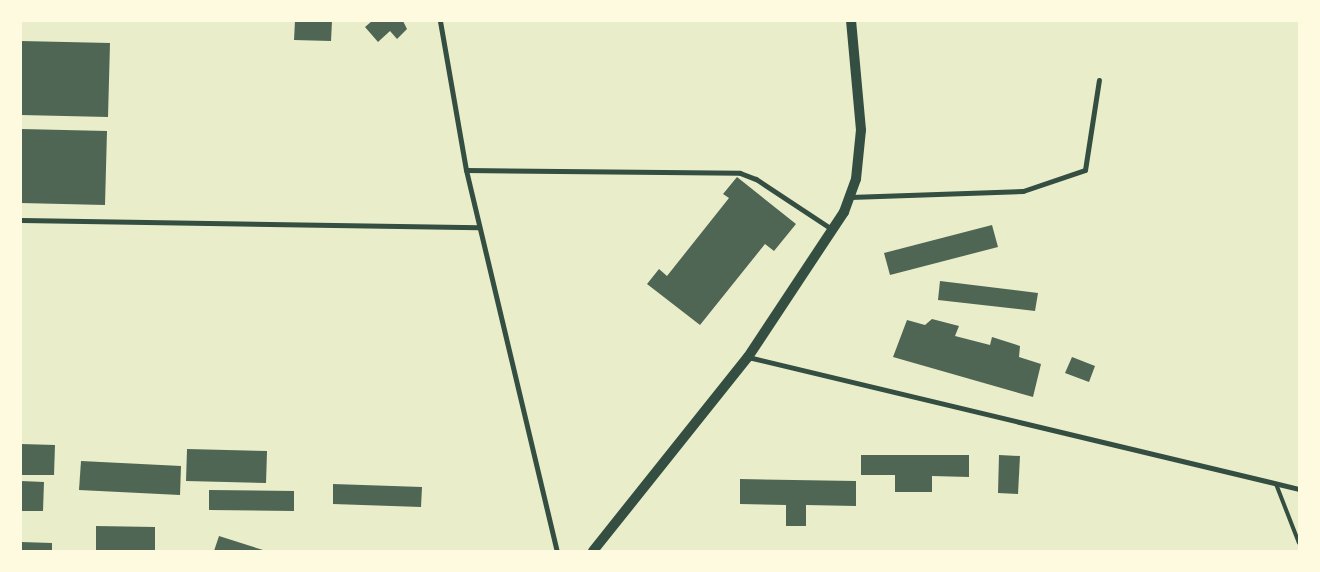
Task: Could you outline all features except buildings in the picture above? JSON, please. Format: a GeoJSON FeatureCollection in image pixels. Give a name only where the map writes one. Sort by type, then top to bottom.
{"type":"FeatureCollection","features":[{"type":"Feature","properties":{"kind":"main road"},"geometry":{"type":"LineString","coordinates":[[593,551],[748,357],[834,231],[849,197],[861,130],[851,21]]}},
{"type":"Feature","properties":{"kind":"street"},"geometry":{"type":"LineString","coordinates":[[440,21],[466,170],[557,551]]}},
{"type":"Feature","properties":{"kind":"street"},"geometry":{"type":"LineString","coordinates":[[849,197],[1023,192],[1085,170],[1100,80]]}},
{"type":"Feature","properties":{"kind":"street"},"geometry":{"type":"LineString","coordinates":[[466,170],[740,172],[756,179],[834,231]]}},
{"type":"Feature","properties":{"kind":"street"},"geometry":{"type":"LineString","coordinates":[[21,220],[479,227]]}},
{"type":"Feature","properties":{"kind":"street"},"geometry":{"type":"LineString","coordinates":[[748,357],[1299,489]]}},
{"type":"Feature","properties":{"kind":"lane"},"geometry":{"type":"LineString","coordinates":[[1276,484],[1299,543]]}}]}
